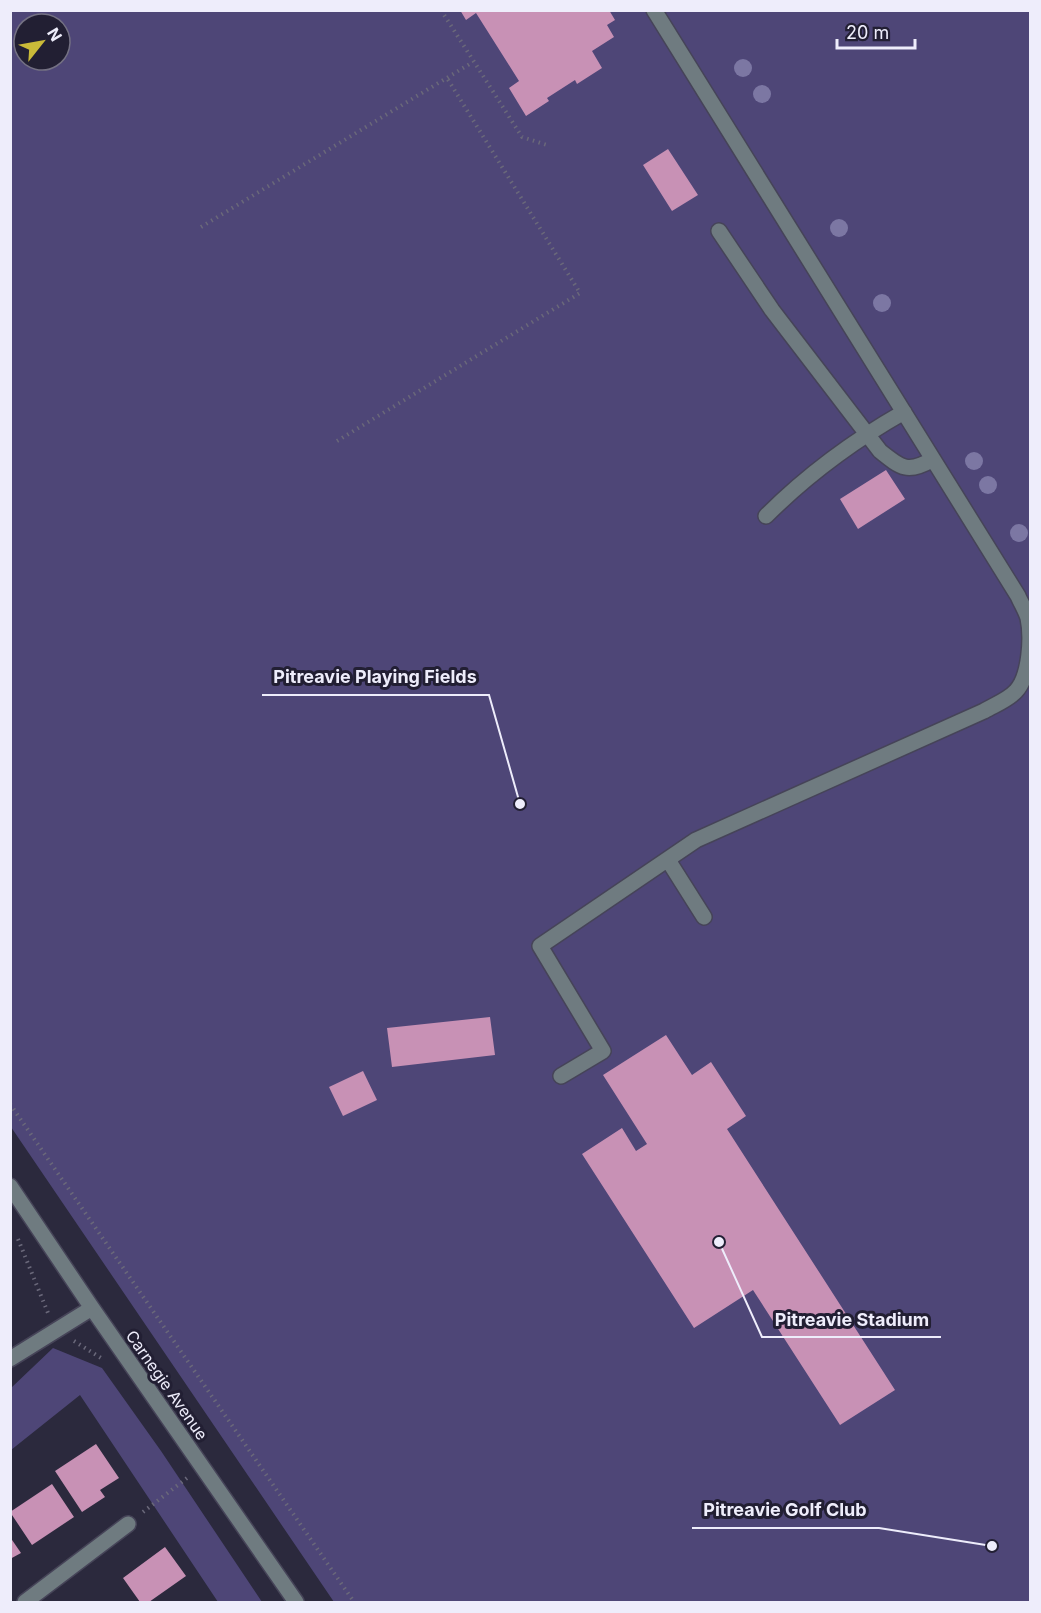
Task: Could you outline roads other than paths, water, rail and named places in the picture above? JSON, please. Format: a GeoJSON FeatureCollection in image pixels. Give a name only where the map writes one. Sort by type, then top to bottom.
{"type":"FeatureCollection","features":[{"type":"Feature","properties":{"kind":"street"},"geometry":{"type":"LineString","coordinates":[[561,1076],[603,1051],[540,946],[696,840],[984,711],[1017,691],[1027,670],[1030,637],[1028,617],[1018,596],[654,10]]}},
{"type":"Feature","properties":{"kind":"street"},"geometry":{"type":"LineString","coordinates":[[718,231],[772,310],[880,451],[904,468],[922,466],[933,459]]}},
{"type":"Feature","properties":{"kind":"street"},"geometry":{"type":"LineString","coordinates":[[766,516],[817,469],[866,434],[904,412]]}},
{"type":"Feature","properties":{"kind":"street"},"geometry":{"type":"LineString","coordinates":[[668,860],[704,917]]}},
{"type":"Feature","properties":{"kind":"street","name":"Carnegie Avenue"},"geometry":{"type":"LineString","coordinates":[[10,1186],[296,1602]]}},
{"type":"Feature","properties":{"kind":"street"},"geometry":{"type":"LineString","coordinates":[[10,1359],[92,1308]]}},
{"type":"Feature","properties":{"kind":"street"},"geometry":{"type":"LineString","coordinates":[[25,1602],[128,1524]]}},
{"type":"Feature","properties":{"kind":"place","name":"Pitreavie Playing Fields"},"geometry":{"type":"Point","coordinates":[520,804]}},
{"type":"Feature","properties":{"kind":"place","name":"Pitreavie Stadium"},"geometry":{"type":"Point","coordinates":[719,1242]}},
{"type":"Feature","properties":{"kind":"place","name":"Pitreavie Golf Club"},"geometry":{"type":"Point","coordinates":[992,1546]}}]}
